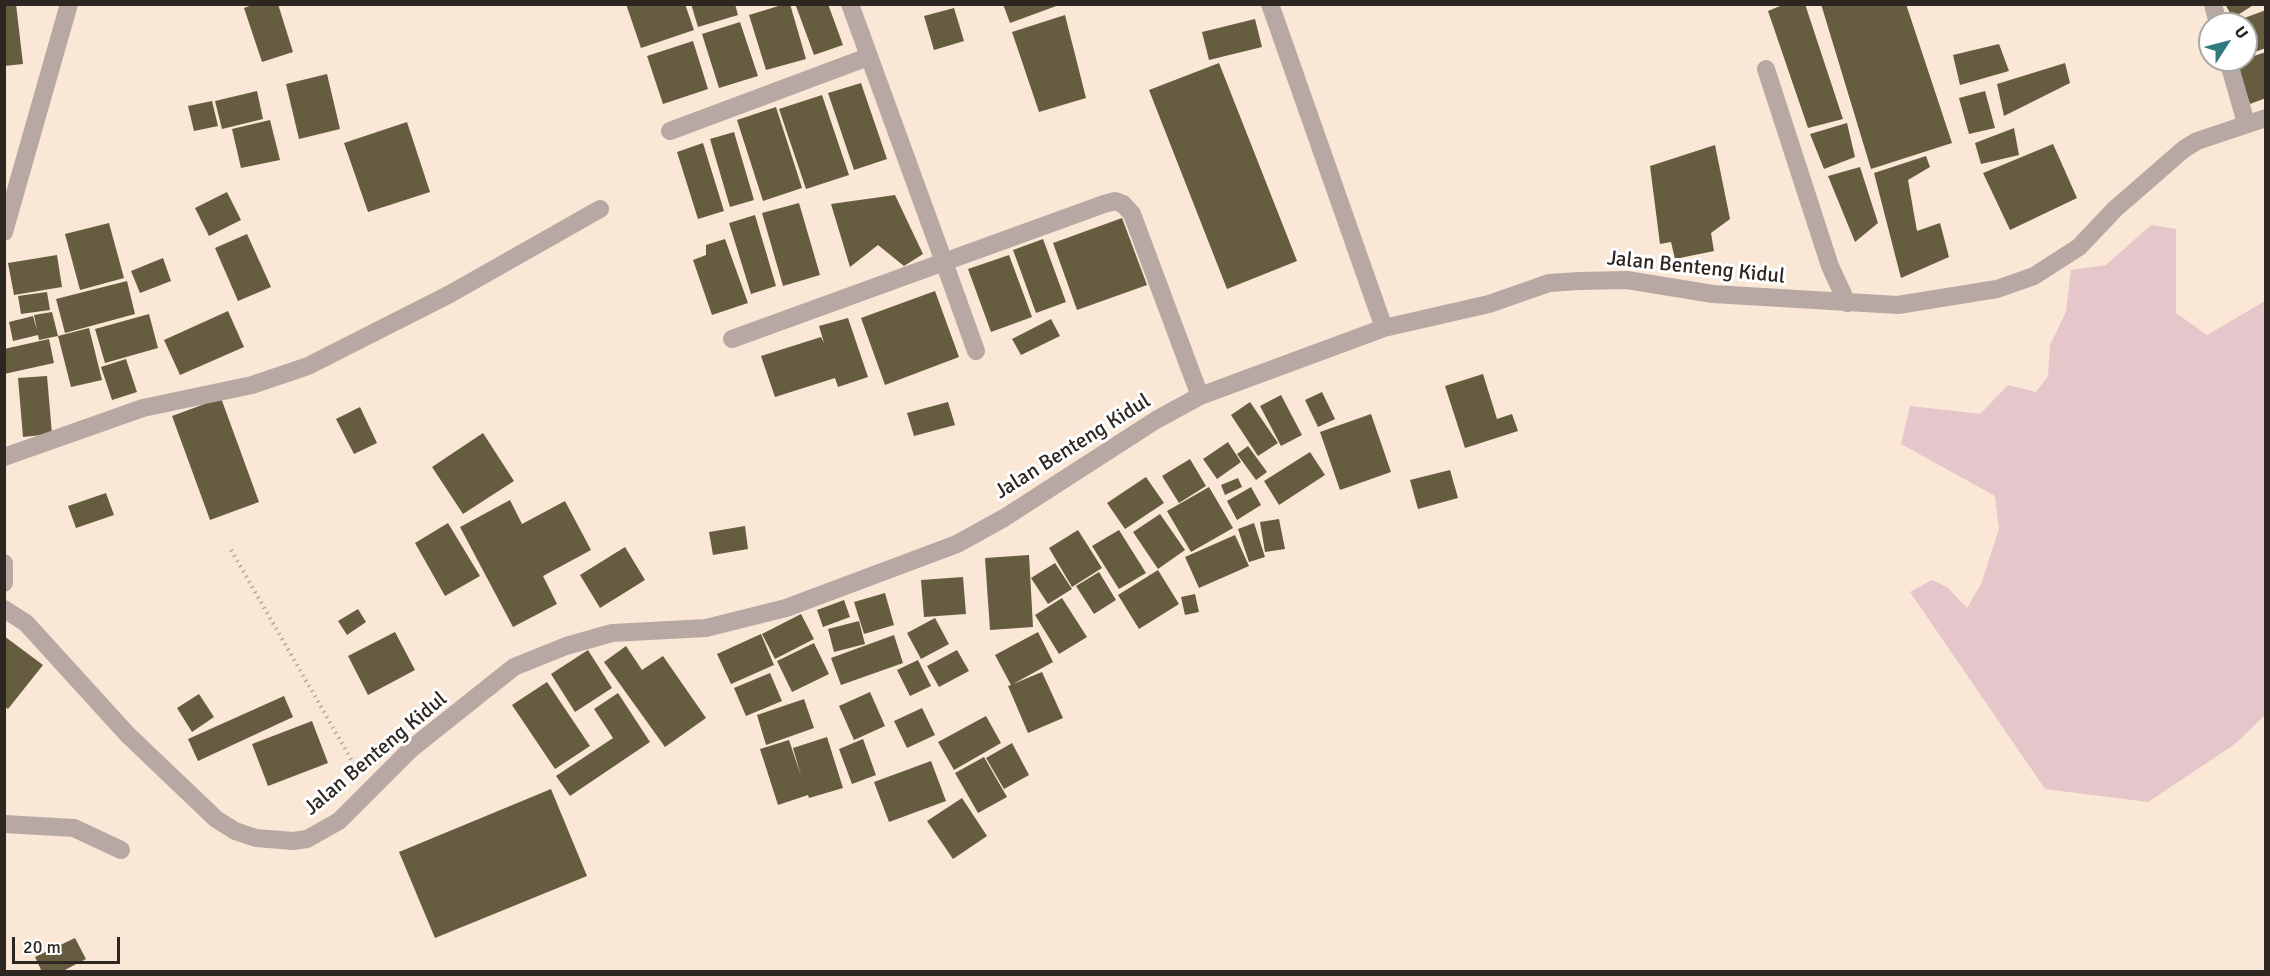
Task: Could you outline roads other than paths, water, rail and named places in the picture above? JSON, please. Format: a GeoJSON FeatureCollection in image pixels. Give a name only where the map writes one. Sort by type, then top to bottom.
{"type":"FeatureCollection","features":[{"type":"Feature","properties":{"kind":"street"},"geometry":{"type":"LineString","coordinates":[[4,232],[69,4]]}},
{"type":"Feature","properties":{"kind":"street"},"geometry":{"type":"LineString","coordinates":[[850,4],[976,351]]}},
{"type":"Feature","properties":{"kind":"street"},"geometry":{"type":"LineString","coordinates":[[1270,4],[1384,328]]}},
{"type":"Feature","properties":{"kind":"street"},"geometry":{"type":"LineString","coordinates":[[670,131],[868,57]]}},
{"type":"Feature","properties":{"kind":"street"},"geometry":{"type":"LineString","coordinates":[[1766,69],[1830,266],[1847,303]]}},
{"type":"Feature","properties":{"kind":"street"},"geometry":{"type":"LineString","coordinates":[[2231,72],[2246,123]]}},
{"type":"Feature","properties":{"kind":"street","name":"Jalan Benteng Kidul"},"geometry":{"type":"LineString","coordinates":[[4,609],[26,623],[127,734],[216,819],[235,831],[256,838],[292,841],[307,839],[339,820],[411,749],[514,667],[566,646],[612,633],[706,628],[786,608],[957,544],[1004,518],[1156,420],[1200,396],[1384,328],[1489,304],[1549,283],[1579,280],[1627,280],[1713,294],[1898,305],[1947,300],[1997,289],[2034,276],[2079,247],[2115,209],[2184,149],[2197,141],[2265,118]]}},
{"type":"Feature","properties":{"kind":"street"},"geometry":{"type":"LineString","coordinates":[[732,339],[1115,201],[1123,204],[1132,214],[1200,396]]}},
{"type":"Feature","properties":{"kind":"street"},"geometry":{"type":"LineString","coordinates":[[4,458],[143,408],[252,385],[308,366],[460,288],[600,209]]}},
{"type":"Feature","properties":{"kind":"street"},"geometry":{"type":"LineString","coordinates":[[4,563],[4,583]]}},
{"type":"Feature","properties":{"kind":"street"},"geometry":{"type":"LineString","coordinates":[[4,824],[74,828],[121,850]]}}]}
